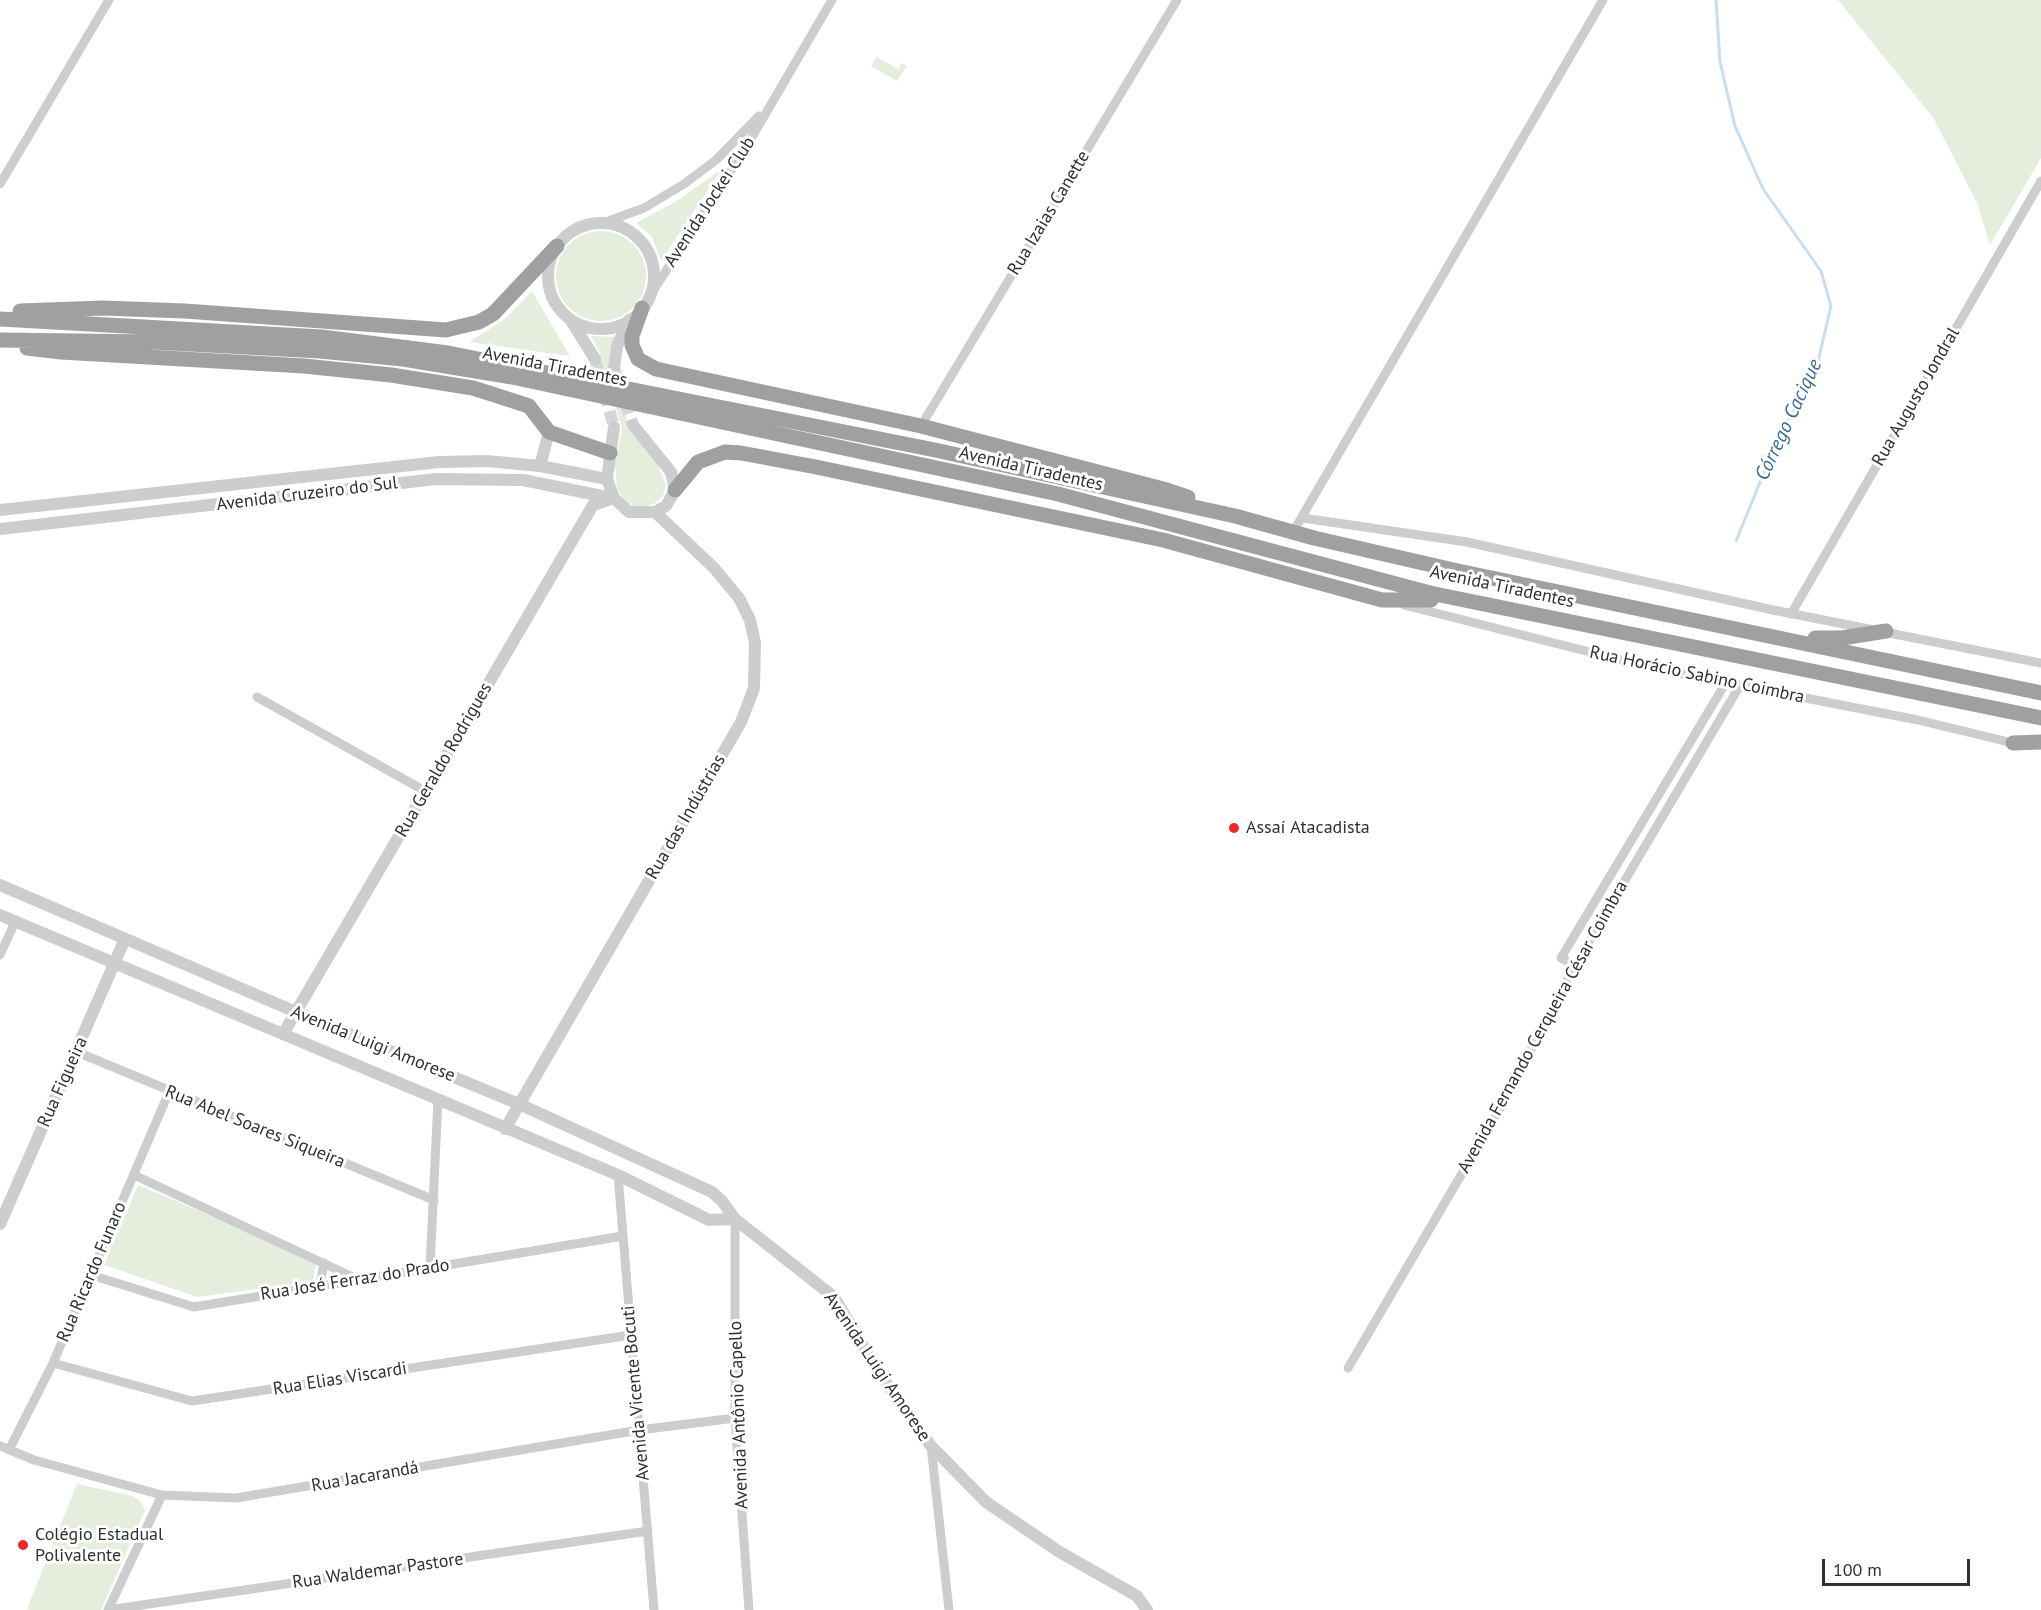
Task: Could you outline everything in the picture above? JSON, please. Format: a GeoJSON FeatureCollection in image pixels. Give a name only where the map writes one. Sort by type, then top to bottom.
{"type":"FeatureCollection","features":[{"type":"Feature","properties":{"kind":"highway"},"geometry":{"type":"LineString","coordinates":[[0,313],[103,308],[185,311],[446,330],[479,322],[493,314],[557,246]]}},
{"type":"Feature","properties":{"kind":"highway"},"geometry":{"type":"LineString","coordinates":[[646,302],[632,336],[632,345],[638,359],[656,369],[921,426],[1167,490],[1235,516]]}},
{"type":"Feature","properties":{"kind":"highway","name":"Avenida Tiradentes"},"geometry":{"type":"LineString","coordinates":[[0,320],[322,337],[448,353],[923,448],[1235,516],[1458,571],[2041,693]]}},
{"type":"Feature","properties":{"kind":"highway"},"geometry":{"type":"LineString","coordinates":[[0,342],[61,352],[304,366],[391,375],[473,388],[530,405],[549,432],[610,453]]}},
{"type":"Feature","properties":{"kind":"highway","name":"Avenida Tiradentes"},"geometry":{"type":"LineString","coordinates":[[0,342],[238,346],[403,360],[512,377],[1058,494],[1430,593],[2037,717]]}},
{"type":"Feature","properties":{"kind":"highway"},"geometry":{"type":"LineString","coordinates":[[675,490],[698,462],[718,453],[741,453],[816,466],[1163,540],[1382,600],[1467,599]]}},
{"type":"Feature","properties":{"kind":"highway"},"geometry":{"type":"LineString","coordinates":[[1058,494],[1163,540]]}},
{"type":"Feature","properties":{"kind":"highway"},"geometry":{"type":"LineString","coordinates":[[1749,632],[1828,639],[1887,631]]}},
{"type":"Feature","properties":{"kind":"highway"},"geometry":{"type":"LineString","coordinates":[[2013,743],[2041,742]]}},
{"type":"Feature","properties":{"kind":"street"},"geometry":{"type":"LineString","coordinates":[[0,184],[109,0]]}},
{"type":"Feature","properties":{"kind":"street","name":"Avenida Jockei Club"},"geometry":{"type":"LineString","coordinates":[[646,302],[742,154],[832,0]]}},
{"type":"Feature","properties":{"kind":"street","name":"Rua Izaias Canette"},"geometry":{"type":"LineString","coordinates":[[921,426],[1177,0]]}},
{"type":"Feature","properties":{"kind":"street"},"geometry":{"type":"LineString","coordinates":[[1293,532],[1604,0]]}},
{"type":"Feature","properties":{"kind":"street","name":"Avenida Jockei Club"},"geometry":{"type":"LineString","coordinates":[[603,223],[644,208],[684,184],[716,160],[769,106]]}},
{"type":"Feature","properties":{"kind":"street","name":"Rua Augusto Jondral"},"geometry":{"type":"LineString","coordinates":[[1791,614],[2041,181]]}},
{"type":"Feature","properties":{"kind":"street"},"geometry":{"type":"LineString","coordinates":[[595,360],[569,318],[556,303],[549,285],[549,265],[557,246],[577,229],[603,223],[623,228],[645,248],[653,277],[646,302],[629,320],[617,346],[614,368]]}},
{"type":"Feature","properties":{"kind":"street"},"geometry":{"type":"LineString","coordinates":[[569,318],[588,327],[599,328],[629,320]]}},
{"type":"Feature","properties":{"kind":"street"},"geometry":{"type":"LineString","coordinates":[[633,425],[666,464],[675,490],[666,506],[655,512]]}},
{"type":"Feature","properties":{"kind":"street"},"geometry":{"type":"LineString","coordinates":[[614,427],[607,479],[614,498]]}},
{"type":"Feature","properties":{"kind":"street"},"geometry":{"type":"LineString","coordinates":[[540,466],[549,432]]}},
{"type":"Feature","properties":{"kind":"street","name":"Avenida Cruzeiro do Sul"},"geometry":{"type":"LineString","coordinates":[[0,510],[429,462],[487,461],[540,466],[607,479]]}},
{"type":"Feature","properties":{"kind":"street"},"geometry":{"type":"LineString","coordinates":[[421,480],[429,462]]}},
{"type":"Feature","properties":{"kind":"street","name":"Avenida Cruzeiro do Sul"},"geometry":{"type":"LineString","coordinates":[[0,529],[421,480],[523,480],[614,498],[630,512],[655,512]]}},
{"type":"Feature","properties":{"kind":"street","name":"Rua Geraldo Rodrigues"},"geometry":{"type":"LineString","coordinates":[[283,1034],[593,505],[614,498]]}},
{"type":"Feature","properties":{"kind":"street","name":"Rua das Indústrias"},"geometry":{"type":"LineString","coordinates":[[505,1129],[741,722],[754,688],[755,643],[750,620],[739,598],[714,568],[655,512]]}},
{"type":"Feature","properties":{"kind":"street"},"geometry":{"type":"LineString","coordinates":[[1303,518],[1467,542],[1791,614],[2041,663]]}},
{"type":"Feature","properties":{"kind":"street","name":"Rua Horácio Sabino Coimbra"},"geometry":{"type":"LineString","coordinates":[[1382,600],[1725,684],[1918,720],[2013,743]]}},
{"type":"Feature","properties":{"kind":"street"},"geometry":{"type":"LineString","coordinates":[[1575,965],[1561,958],[1725,684]]}},
{"type":"Feature","properties":{"kind":"street","name":"Avenida Fernando Cerqueira César Coimbra"},"geometry":{"type":"LineString","coordinates":[[1348,1368],[1505,1100],[1575,965],[1739,687]]}},
{"type":"Feature","properties":{"kind":"street"},"geometry":{"type":"LineString","coordinates":[[257,697],[425,791]]}},
{"type":"Feature","properties":{"kind":"street","name":"Avenida Luigi Amorese"},"geometry":{"type":"LineString","coordinates":[[0,885],[296,1012],[519,1104],[712,1192],[735,1219],[834,1297],[879,1373],[931,1446],[986,1502],[1058,1551],[1137,1596],[1148,1610]]}},
{"type":"Feature","properties":{"kind":"street","name":"Avenida Luigi Amorese"},"geometry":{"type":"LineString","coordinates":[[0,915],[618,1175],[709,1220],[735,1219]]}},
{"type":"Feature","properties":{"kind":"street"},"geometry":{"type":"LineString","coordinates":[[0,955],[15,922]]}},
{"type":"Feature","properties":{"kind":"street","name":"Rua Figueira"},"geometry":{"type":"LineString","coordinates":[[0,1224],[126,939]]}},
{"type":"Feature","properties":{"kind":"street","name":"Rua Abel Soares Siqueira"},"geometry":{"type":"LineString","coordinates":[[77,1052],[434,1200]]}},
{"type":"Feature","properties":{"kind":"street","name":"Rua Ricardo Funaro"},"geometry":{"type":"LineString","coordinates":[[5,1448],[53,1364],[169,1092]]}},
{"type":"Feature","properties":{"kind":"street"},"geometry":{"type":"LineString","coordinates":[[430,1268],[438,1099]]}},
{"type":"Feature","properties":{"kind":"street"},"geometry":{"type":"LineString","coordinates":[[134,1174],[357,1279]]}},
{"type":"Feature","properties":{"kind":"street","name":"Avenida Vicente Bocuti"},"geometry":{"type":"LineString","coordinates":[[618,1175],[654,1610]]}},
{"type":"Feature","properties":{"kind":"street","name":"Avenida Antônio Capello"},"geometry":{"type":"LineString","coordinates":[[735,1219],[735,1418],[749,1610]]}},
{"type":"Feature","properties":{"kind":"street","name":"Rua José Ferraz do Prado"},"geometry":{"type":"LineString","coordinates":[[91,1275],[194,1307],[623,1236]]}},
{"type":"Feature","properties":{"kind":"street"},"geometry":{"type":"LineString","coordinates":[[320,1285],[324,1263]]}},
{"type":"Feature","properties":{"kind":"street","name":"Rua Elias Viscardi"},"geometry":{"type":"LineString","coordinates":[[53,1364],[192,1401],[631,1335]]}},
{"type":"Feature","properties":{"kind":"street","name":"Rua Jacarandá"},"geometry":{"type":"LineString","coordinates":[[5,1448],[34,1460],[162,1496],[236,1498],[639,1430],[735,1418]]}},
{"type":"Feature","properties":{"kind":"street"},"geometry":{"type":"LineString","coordinates":[[931,1446],[949,1610]]}},
{"type":"Feature","properties":{"kind":"street"},"geometry":{"type":"LineString","coordinates":[[108,1610],[162,1496]]}},
{"type":"Feature","properties":{"kind":"street","name":"Rua Waldemar Pastore"},"geometry":{"type":"LineString","coordinates":[[108,1610],[648,1531]]}},
{"type":"Feature","properties":{"kind":"green space"},"geometry":{"type":"Polygon","coordinates":[[[1838,0],[2041,0],[2041,158],[1990,245],[1977,203],[1934,119],[1838,0]]]}},
{"type":"Feature","properties":{"kind":"green space"},"geometry":{"type":"Polygon","coordinates":[[[877,57],[898,69],[902,63],[907,66],[897,81],[871,66],[877,57]]]}},
{"type":"Feature","properties":{"kind":"green space"},"geometry":{"type":"Polygon","coordinates":[[[722,169],[661,261],[652,237],[636,223],[677,201],[722,169]]]}},
{"type":"Feature","properties":{"kind":"green space"},"geometry":{"type":"Polygon","coordinates":[[[601,231],[618,235],[633,244],[642,259],[646,276],[642,293],[633,308],[618,317],[601,321],[584,317],[569,308],[560,293],[556,276],[560,259],[569,244],[584,235],[601,231]]]}},
{"type":"Feature","properties":{"kind":"green space"},"geometry":{"type":"Polygon","coordinates":[[[532,291],[570,356],[469,342],[505,319],[532,291]]]}},
{"type":"Feature","properties":{"kind":"green space"},"geometry":{"type":"Polygon","coordinates":[[[591,336],[615,337],[609,366],[631,432],[657,463],[666,484],[663,496],[654,504],[643,507],[634,506],[626,501],[617,489],[615,464],[622,429],[599,351],[591,336]]]}},
{"type":"Feature","properties":{"kind":"green space"},"geometry":{"type":"Polygon","coordinates":[[[138,1185],[316,1260],[313,1282],[197,1297],[104,1265],[138,1185]]]}},
{"type":"Feature","properties":{"kind":"green space"},"geometry":{"type":"Polygon","coordinates":[[[77,1484],[133,1496],[140,1501],[145,1510],[101,1610],[27,1609],[77,1484]]]}},
{"type":"Feature","properties":{"kind":"waterway","name":"Córrego Cacique"},"geometry":{"type":"LineString","coordinates":[[1716,0],[1720,62],[1735,126],[1763,189],[1821,271],[1831,306],[1816,370],[1802,400],[1783,426],[1736,541]]}},
{"type":"Feature","properties":{"kind":"tunnel"},"geometry":{"type":"LineString","coordinates":[[595,359],[614,427]]}},
{"type":"Feature","properties":{"kind":"tunnel"},"geometry":{"type":"LineString","coordinates":[[614,368],[633,425]]}},
{"type":"Feature","properties":{"kind":"place","name":"Assaí Atacadista"},"geometry":{"type":"Point","coordinates":[1234,828]}},
{"type":"Feature","properties":{"kind":"place","name":"Colégio Estadual Polivalente"},"geometry":{"type":"Point","coordinates":[23,1545]}}]}
